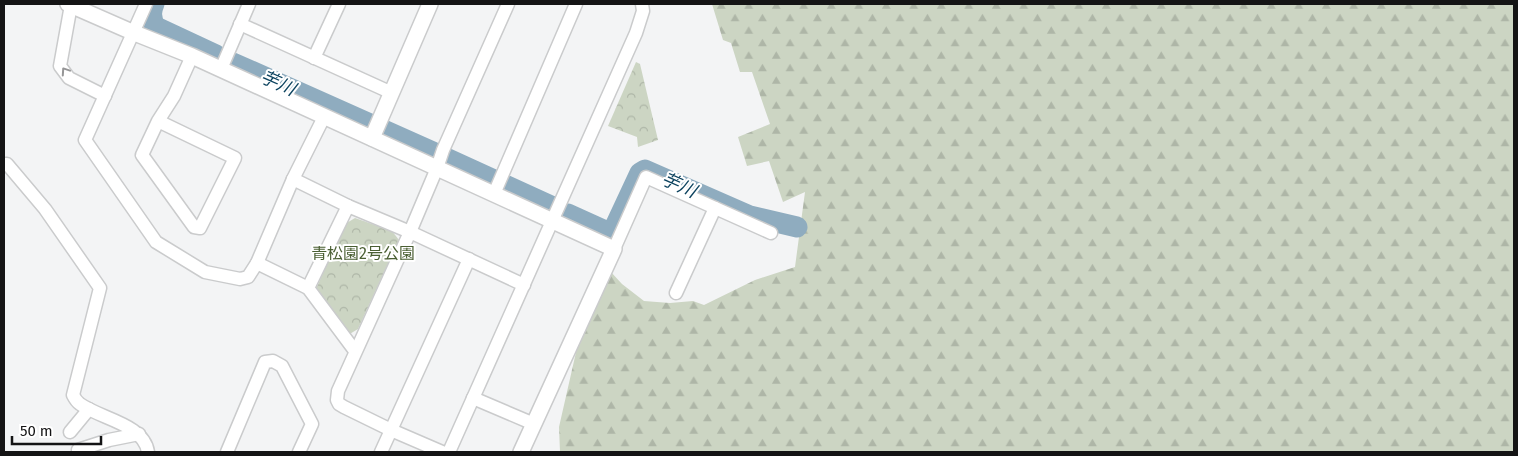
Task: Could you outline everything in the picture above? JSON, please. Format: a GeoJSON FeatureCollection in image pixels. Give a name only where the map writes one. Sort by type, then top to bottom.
{"type":"FeatureCollection","features":[{"type":"Feature","properties":{"kind":"street"},"geometry":{"type":"LineString","coordinates":[[105,96],[69,78],[60,66],[69,4],[192,56],[324,116],[375,131],[437,168],[614,249]]}},
{"type":"Feature","properties":{"kind":"street"},"geometry":{"type":"LineString","coordinates":[[146,4],[85,140],[156,242],[205,272],[240,279],[248,277],[257,263],[293,179],[324,116]]}},
{"type":"Feature","properties":{"kind":"street"},"geometry":{"type":"LineString","coordinates":[[220,69],[249,4]]}},
{"type":"Feature","properties":{"kind":"street"},"geometry":{"type":"LineString","coordinates":[[314,58],[339,4]]}},
{"type":"Feature","properties":{"kind":"street"},"geometry":{"type":"LineString","coordinates":[[375,131],[430,4]]}},
{"type":"Feature","properties":{"kind":"street"},"geometry":{"type":"LineString","coordinates":[[442,452],[344,407],[337,400],[338,391],[410,232],[443,150],[508,4]]}},
{"type":"Feature","properties":{"kind":"street"},"geometry":{"type":"LineString","coordinates":[[494,194],[576,4]]}},
{"type":"Feature","properties":{"kind":"street"},"geometry":{"type":"LineString","coordinates":[[448,452],[636,33],[643,11],[642,4]]}},
{"type":"Feature","properties":{"kind":"street"},"geometry":{"type":"LineString","coordinates":[[240,24],[392,93]]}},
{"type":"Feature","properties":{"kind":"street"},"geometry":{"type":"LineString","coordinates":[[158,121],[235,158],[200,228],[194,227],[142,155],[158,121],[174,96],[192,56]]}},
{"type":"Feature","properties":{"kind":"street"},"geometry":{"type":"LineString","coordinates":[[4,164],[7,164],[45,209],[100,288],[73,395],[79,404],[139,434],[147,443],[148,452]]}},
{"type":"Feature","properties":{"kind":"street"},"geometry":{"type":"LineString","coordinates":[[521,452],[646,177],[771,233]]}},
{"type":"Feature","properties":{"kind":"street"},"geometry":{"type":"LineString","coordinates":[[293,179],[348,206],[410,232],[524,285]]}},
{"type":"Feature","properties":{"kind":"street"},"geometry":{"type":"LineString","coordinates":[[308,288],[348,206]]}},
{"type":"Feature","properties":{"kind":"street"},"geometry":{"type":"LineString","coordinates":[[676,293],[714,208]]}},
{"type":"Feature","properties":{"kind":"street"},"geometry":{"type":"LineString","coordinates":[[382,452],[469,259]]}},
{"type":"Feature","properties":{"kind":"street"},"geometry":{"type":"LineString","coordinates":[[257,263],[308,288],[355,351]]}},
{"type":"Feature","properties":{"kind":"street"},"geometry":{"type":"LineString","coordinates":[[227,452],[265,362],[273,361],[282,366],[312,424],[299,452]]}},
{"type":"Feature","properties":{"kind":"street"},"geometry":{"type":"LineString","coordinates":[[473,398],[534,424]]}},
{"type":"Feature","properties":{"kind":"street"},"geometry":{"type":"LineString","coordinates":[[70,432],[89,408]]}},
{"type":"Feature","properties":{"kind":"street"},"geometry":{"type":"LineString","coordinates":[[78,450],[109,440],[139,434]]}},
{"type":"Feature","properties":{"kind":"green space"},"geometry":{"type":"Polygon","coordinates":[[[712,4],[1514,4],[1514,452],[560,452],[559,427],[579,339],[610,271],[622,284],[644,301],[670,303],[693,301],[704,305],[755,280],[795,267],[805,192],[783,202],[769,161],[747,166],[738,137],[770,124],[752,72],[740,72],[731,43],[723,40],[712,4]]]}},
{"type":"Feature","properties":{"kind":"green space"},"geometry":{"type":"Polygon","coordinates":[[[636,62],[640,64],[658,140],[638,147],[637,137],[608,126],[636,62]]]}},
{"type":"Feature","properties":{"kind":"green space","name":"青松園2号公園"},"geometry":{"type":"Polygon","coordinates":[[[355,218],[392,231],[399,240],[358,329],[348,335],[315,291],[345,224],[355,218]]]}},
{"type":"Feature","properties":{"kind":"waterway","name":"芋川"},"geometry":{"type":"LineString","coordinates":[[154,4],[152,16],[156,27],[216,55]]}},
{"type":"Feature","properties":{"kind":"waterway","name":"芋川"},"geometry":{"type":"LineString","coordinates":[[233,63],[433,152]]}},
{"type":"Feature","properties":{"kind":"waterway","name":"芋川"},"geometry":{"type":"LineString","coordinates":[[446,158],[492,179]]}},
{"type":"Feature","properties":{"kind":"waterway","name":"芋川"},"geometry":{"type":"LineString","coordinates":[[568,214],[612,233],[640,173],[645,170],[750,216],[797,227]]}},
{"type":"Feature","properties":{"kind":"waterway","name":"芋川"},"geometry":{"type":"LineString","coordinates":[[505,185],[551,206]]}}]}
